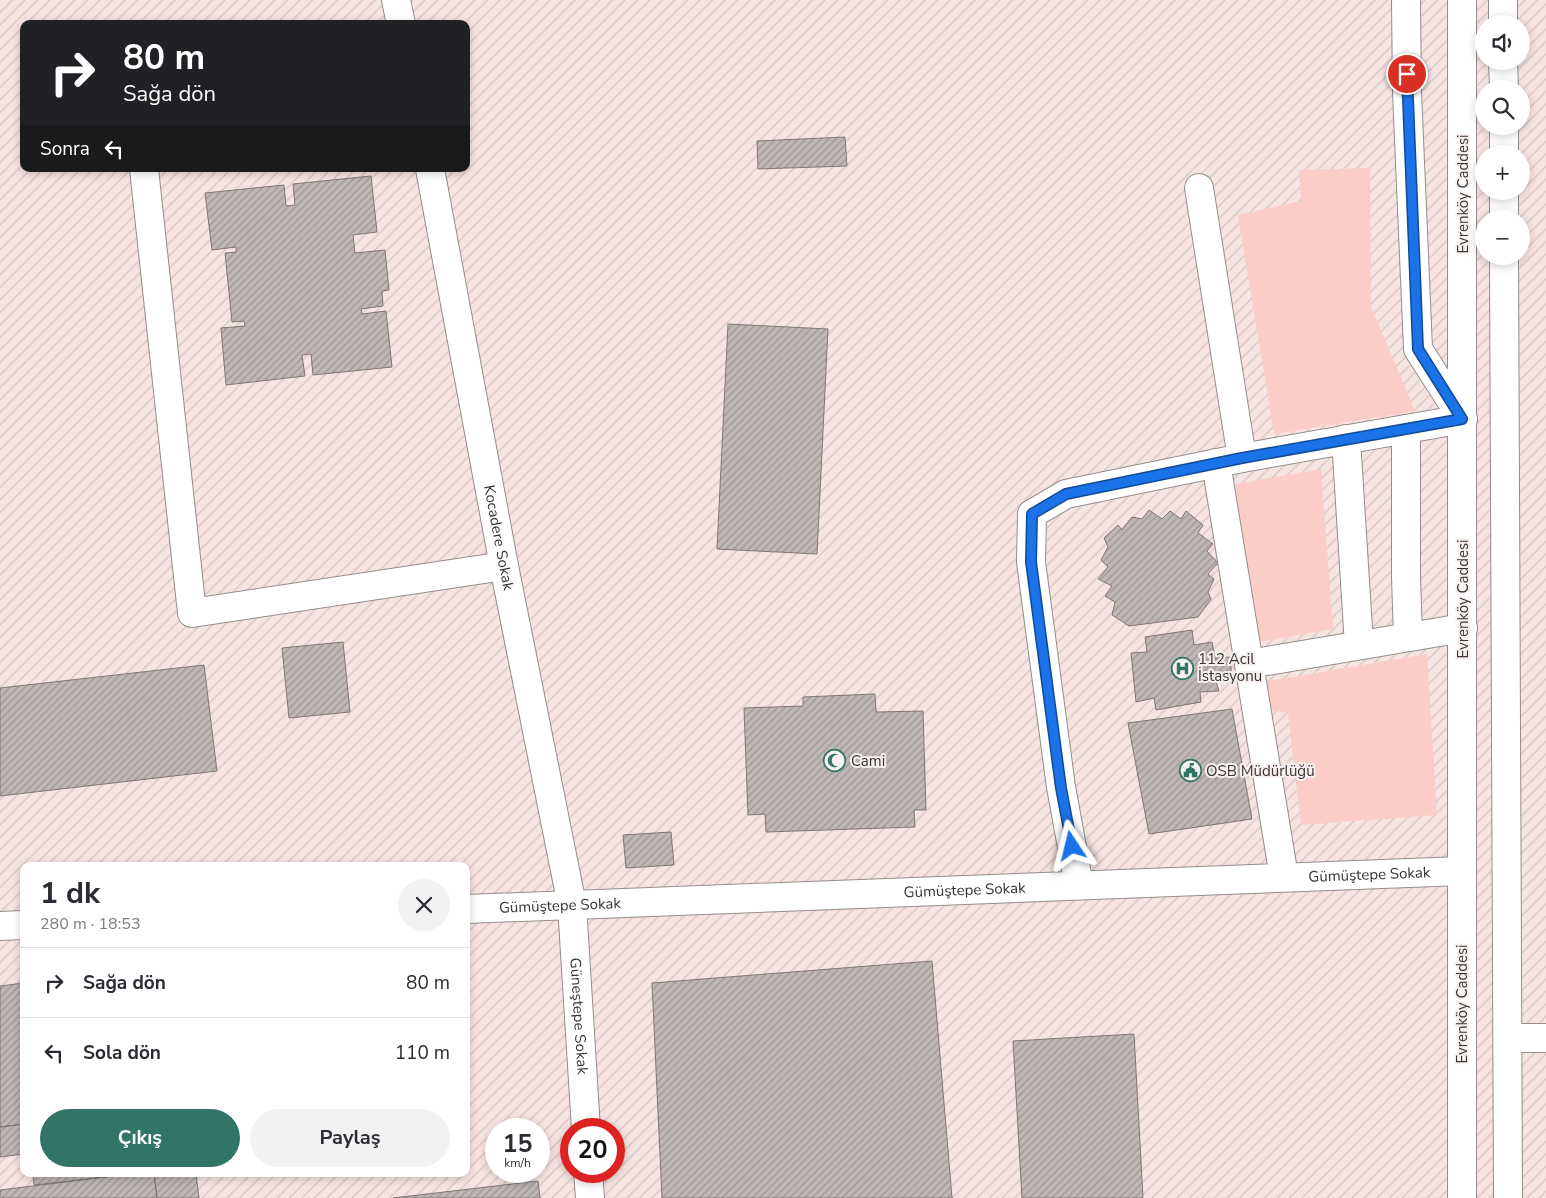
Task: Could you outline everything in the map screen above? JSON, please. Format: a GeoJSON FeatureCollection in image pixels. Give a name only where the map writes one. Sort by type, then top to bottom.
{"type":"FeatureCollection","features":[{"type":"Feature","properties":{"kind":"main road"},"geometry":{"type":"LineString","coordinates":[[396,0],[400,20]]}},
{"type":"Feature","properties":{"kind":"main road"},"geometry":{"type":"LineString","coordinates":[[1079,885],[1061,788],[1031,562],[1032,514],[1066,494],[1229,461],[1462,419],[1418,349],[1407,92],[1406,0]]}},
{"type":"Feature","properties":{"kind":"main road","name":"Evrenköy Caddesi"},"geometry":{"type":"LineString","coordinates":[[1462,0],[1462,1198]]}},
{"type":"Feature","properties":{"kind":"main road"},"geometry":{"type":"LineString","coordinates":[[1503,0],[1503,15]]}},
{"type":"Feature","properties":{"kind":"main road"},"geometry":{"type":"LineString","coordinates":[[144,172],[192,613],[504,566]]}},
{"type":"Feature","properties":{"kind":"main road","name":"Kocadere Sokak"},"geometry":{"type":"LineString","coordinates":[[431,172],[504,566],[572,904]]}},
{"type":"Feature","properties":{"kind":"main road"},"geometry":{"type":"LineString","coordinates":[[1199,188],[1249,664],[1284,877]]}},
{"type":"Feature","properties":{"kind":"main road"},"geometry":{"type":"LineString","coordinates":[[1504,265],[1508,1198]]}},
{"type":"Feature","properties":{"kind":"main road"},"geometry":{"type":"LineString","coordinates":[[1406,429],[1408,637]]}},
{"type":"Feature","properties":{"kind":"main road"},"geometry":{"type":"LineString","coordinates":[[1346,439],[1359,645]]}},
{"type":"Feature","properties":{"kind":"main road"},"geometry":{"type":"LineString","coordinates":[[1249,664],[1463,628]]}},
{"type":"Feature","properties":{"kind":"main road","name":"Gümüştepe Sokak"},"geometry":{"type":"LineString","coordinates":[[470,908],[1462,871]]}},
{"type":"Feature","properties":{"kind":"main road","name":"Güneştepe Sokak"},"geometry":{"type":"LineString","coordinates":[[572,904],[585,1118]]}},
{"type":"Feature","properties":{"kind":"main road"},"geometry":{"type":"LineString","coordinates":[[0,926],[20,925]]}},
{"type":"Feature","properties":{"kind":"main road"},"geometry":{"type":"LineString","coordinates":[[1508,1038],[1546,1038]]}},
{"type":"Feature","properties":{"kind":"main road"},"geometry":{"type":"LineString","coordinates":[[589,1183],[590,1198]]}},
{"type":"Feature","properties":{"kind":"shaded area"},"geometry":{"type":"Polygon","coordinates":[[[0,0],[1546,0],[1546,1198],[0,1198],[0,0]]]}},
{"type":"Feature","properties":{"kind":"shaded area"},"geometry":{"type":"Polygon","coordinates":[[[1370,168],[1371,307],[1415,411],[1274,434],[1238,215],[1301,201],[1299,170],[1370,168]]]}},
{"type":"Feature","properties":{"kind":"shaded area"},"geometry":{"type":"Polygon","coordinates":[[[1321,469],[1333,629],[1258,642],[1232,496],[1236,484],[1321,469]]]}},
{"type":"Feature","properties":{"kind":"shaded area"},"geometry":{"type":"Polygon","coordinates":[[[1427,654],[1437,815],[1301,825],[1288,713],[1268,710],[1264,682],[1427,654]]]}},
{"type":"Feature","properties":{"kind":"building"},"geometry":{"type":"Polygon","coordinates":[[[845,137],[847,166],[758,169],[757,141],[845,137]]]}},
{"type":"Feature","properties":{"kind":"building"},"geometry":{"type":"Polygon","coordinates":[[[371,176],[377,232],[353,235],[355,253],[385,250],[389,290],[382,291],[383,306],[361,309],[362,314],[386,311],[392,367],[313,375],[311,354],[302,355],[305,376],[226,385],[221,328],[245,326],[244,321],[232,322],[225,253],[236,252],[236,247],[212,250],[205,193],[284,185],[286,206],[295,205],[293,184],[371,176]]]}},
{"type":"Feature","properties":{"kind":"building"},"geometry":{"type":"Polygon","coordinates":[[[728,324],[828,329],[817,554],[717,549],[728,324]]]}},
{"type":"Feature","properties":{"kind":"building"},"geometry":{"type":"Polygon","coordinates":[[[1149,510],[1162,519],[1170,511],[1181,519],[1186,511],[1203,525],[1198,533],[1213,544],[1207,551],[1218,563],[1208,574],[1214,579],[1208,592],[1211,599],[1198,617],[1129,626],[1112,615],[1115,602],[1105,596],[1112,586],[1098,579],[1108,567],[1101,560],[1108,547],[1104,538],[1118,525],[1122,530],[1132,517],[1142,519],[1149,510]]]}},
{"type":"Feature","properties":{"kind":"building","name":"112 Acil İstasyonu"},"geometry":{"type":"Polygon","coordinates":[[[1192,630],[1194,645],[1212,642],[1215,658],[1231,657],[1231,678],[1215,679],[1219,691],[1200,692],[1201,702],[1156,710],[1154,698],[1136,702],[1131,653],[1147,652],[1145,637],[1192,630]]]}},
{"type":"Feature","properties":{"kind":"building"},"geometry":{"type":"Polygon","coordinates":[[[343,642],[350,712],[289,718],[282,648],[343,642]]]}},
{"type":"Feature","properties":{"kind":"building"},"geometry":{"type":"Polygon","coordinates":[[[204,665],[217,771],[0,796],[0,688],[204,665]]]}},
{"type":"Feature","properties":{"kind":"building","name":"Cami"},"geometry":{"type":"Polygon","coordinates":[[[875,694],[876,712],[923,711],[926,810],[914,810],[915,827],[766,832],[765,814],[748,815],[744,708],[803,706],[803,697],[875,694]]]}},
{"type":"Feature","properties":{"kind":"building","name":"OSB Müdürlüğü"},"geometry":{"type":"Polygon","coordinates":[[[1232,709],[1252,819],[1149,834],[1128,723],[1232,709]]]}},
{"type":"Feature","properties":{"kind":"building"},"geometry":{"type":"Polygon","coordinates":[[[671,832],[674,865],[626,868],[623,835],[671,832]]]}},
{"type":"Feature","properties":{"kind":"building"},"geometry":{"type":"Polygon","coordinates":[[[932,961],[952,1198],[662,1198],[652,983],[932,961]]]}},
{"type":"Feature","properties":{"kind":"building"},"geometry":{"type":"Polygon","coordinates":[[[20,984],[20,1124],[0,1127],[0,986],[20,984]]]}},
{"type":"Feature","properties":{"kind":"building"},"geometry":{"type":"Polygon","coordinates":[[[1134,1034],[1143,1198],[1022,1198],[1013,1041],[1134,1034]]]}},
{"type":"Feature","properties":{"kind":"building"},"geometry":{"type":"Polygon","coordinates":[[[20,1124],[20,1154],[0,1157],[0,1127],[20,1124]]]}},
{"type":"Feature","properties":{"kind":"building"},"geometry":{"type":"Polygon","coordinates":[[[33,1177],[104,1177],[34,1185],[33,1177]]]}},
{"type":"Feature","properties":{"kind":"building"},"geometry":{"type":"Polygon","coordinates":[[[106,1177],[154,1177],[157,1198],[0,1198],[0,1190],[106,1177]]]}},
{"type":"Feature","properties":{"kind":"building"},"geometry":{"type":"Polygon","coordinates":[[[154,1177],[196,1177],[199,1198],[157,1198],[154,1177]]]}},
{"type":"Feature","properties":{"kind":"building"},"geometry":{"type":"Polygon","coordinates":[[[521,1183],[538,1183],[540,1198],[393,1198],[521,1183]]]}},
{"type":"Feature","properties":{"kind":"place","name":"112 Acil İstasyonu"},"geometry":{"type":"Point","coordinates":[1182,668]}},
{"type":"Feature","properties":{"kind":"place","name":"Cami"},"geometry":{"type":"Point","coordinates":[835,761]}},
{"type":"Feature","properties":{"kind":"place","name":"OSB Müdürlüğü"},"geometry":{"type":"Point","coordinates":[1190,771]}},
{"type":"Feature","properties":{"kind":"route"},"geometry":{"type":"LineString","coordinates":[[1072,846],[1061,788],[1031,562],[1032,514],[1066,494],[1242,458],[1462,419],[1418,349],[1407,74]]}}]}
